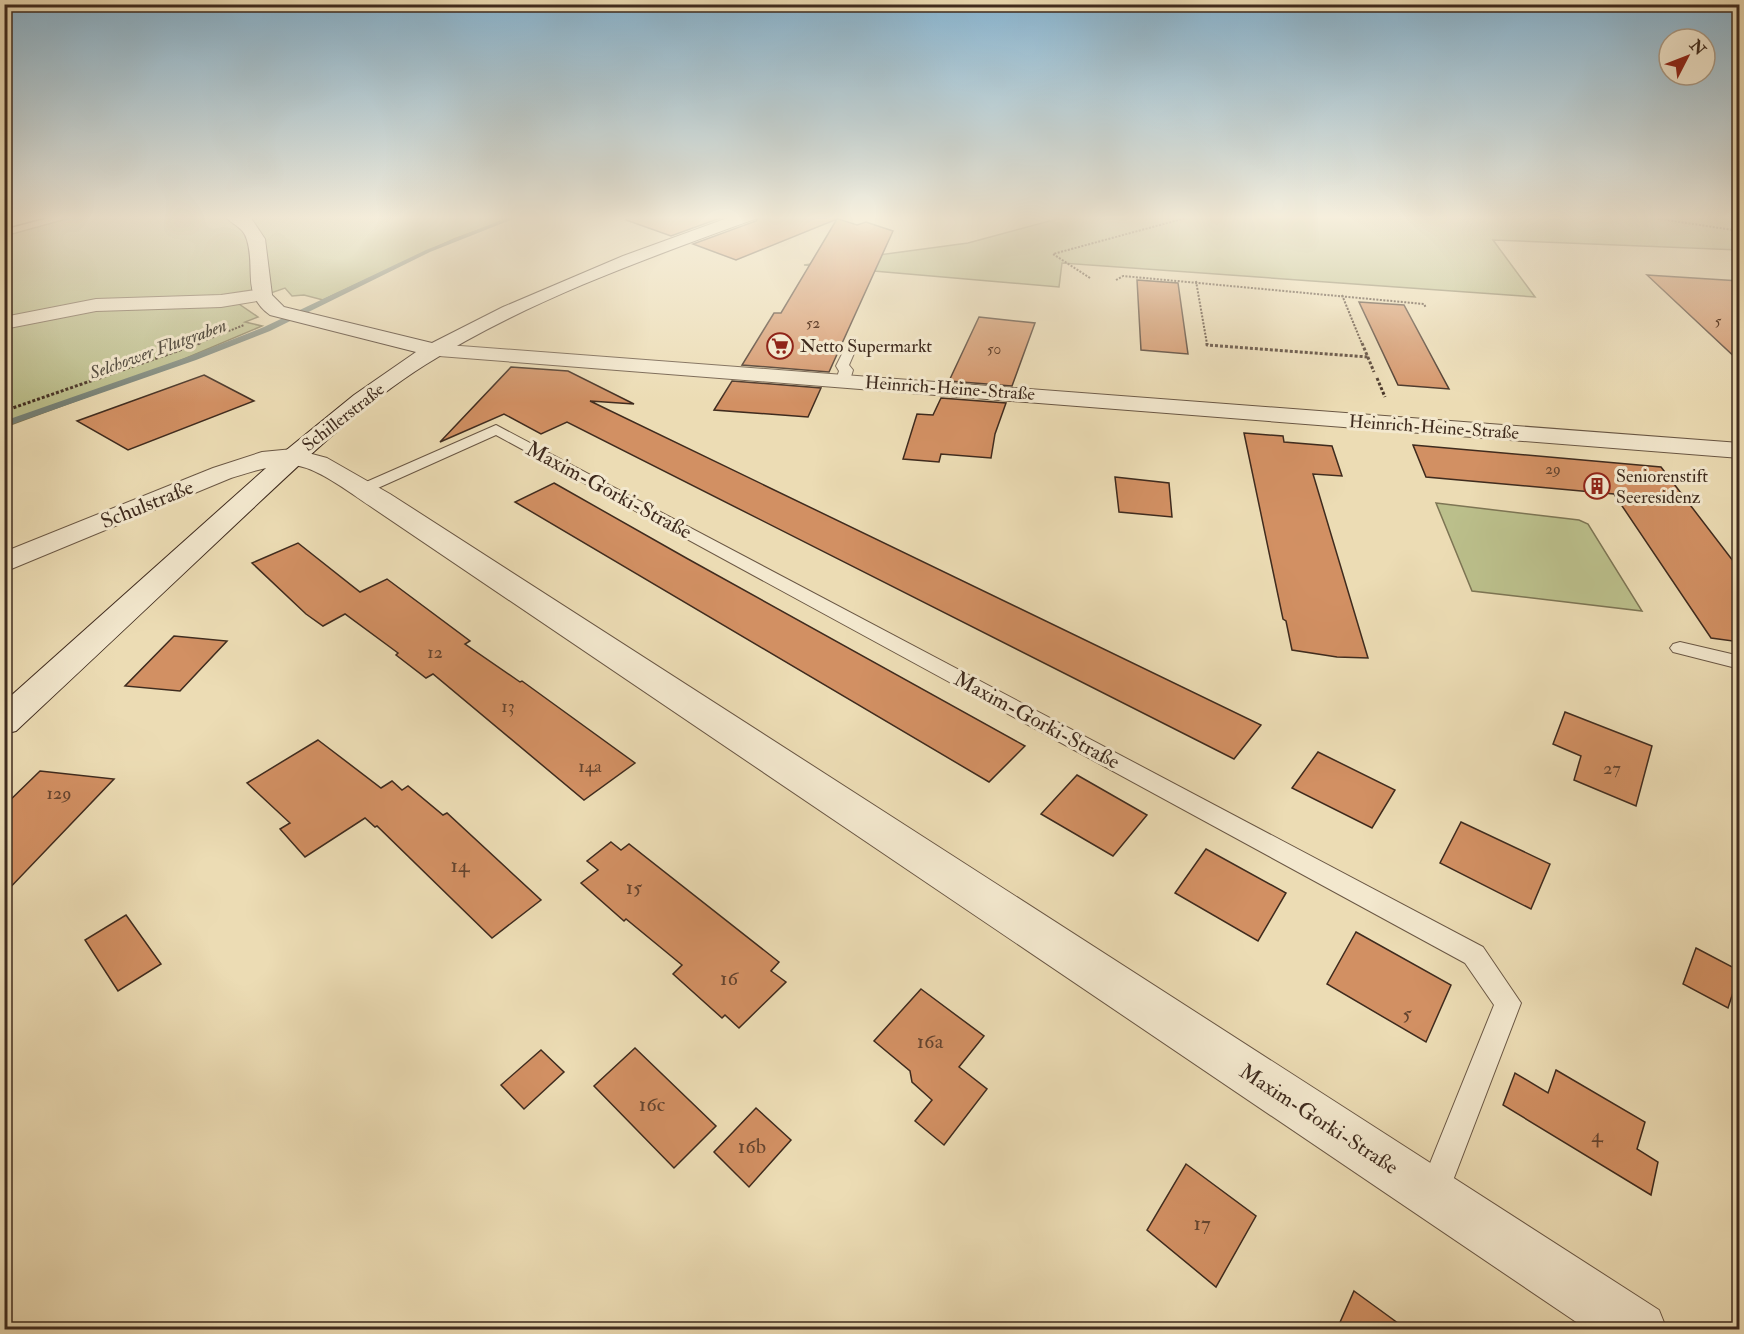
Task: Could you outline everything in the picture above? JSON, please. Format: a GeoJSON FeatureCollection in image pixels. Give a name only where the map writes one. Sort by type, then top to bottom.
{"type":"FeatureCollection","features":[{"type":"Feature","properties":{"kind":"street"},"geometry":{"type":"LineString","coordinates":[[4,323],[96,305],[221,301],[262,295],[260,278]]}},
{"type":"Feature","properties":{"kind":"street","name":"Schillerstraße"},"geometry":{"type":"LineString","coordinates":[[4,722],[293,457],[340,417],[434,350],[589,278]]}},
{"type":"Feature","properties":{"kind":"street","name":"Heinrich-Heine-Straße"},"geometry":{"type":"LineString","coordinates":[[262,295],[266,303],[278,311],[434,350],[1740,451]]}},
{"type":"Feature","properties":{"kind":"street","name":"Maxim-Gorki-Straße"},"geometry":{"type":"LineString","coordinates":[[293,457],[318,463],[363,489],[1640,1329]]}},
{"type":"Feature","properties":{"kind":"street","name":"Schulstraße"},"geometry":{"type":"LineString","coordinates":[[4,563],[222,473],[262,460],[293,457]]}},
{"type":"Feature","properties":{"kind":"lane"},"geometry":{"type":"LineString","coordinates":[[843,380],[846,370],[842,366],[849,351]]}},
{"type":"Feature","properties":{"kind":"lane","name":"Maxim-Gorki-Straße"},"geometry":{"type":"LineString","coordinates":[[363,489],[496,429],[1474,955],[1508,1003],[1433,1194]]}},
{"type":"Feature","properties":{"kind":"lane"},"geometry":{"type":"LineString","coordinates":[[1680,648],[1740,663]]}},
{"type":"Feature","properties":{"kind":"path"},"geometry":{"type":"LineString","coordinates":[[1156,278],[1424,304],[1426,308]]}},
{"type":"Feature","properties":{"kind":"path"},"geometry":{"type":"LineString","coordinates":[[1196,281],[1207,345],[1368,357]]}},
{"type":"Feature","properties":{"kind":"path"},"geometry":{"type":"LineString","coordinates":[[1342,295],[1374,372]]}},
{"type":"Feature","properties":{"kind":"path"},"geometry":{"type":"LineString","coordinates":[[4,411],[189,347],[249,323]]}},
{"type":"Feature","properties":{"kind":"path"},"geometry":{"type":"LineString","coordinates":[[1377,378],[1386,399]]}},
{"type":"Feature","properties":{"kind":"green space"},"geometry":{"type":"Polygon","coordinates":[[[5,278],[370,278],[323,300],[304,295],[292,296],[285,288],[239,304],[258,317],[245,322],[262,326],[151,373],[5,427],[5,278]]]}},
{"type":"Feature","properties":{"kind":"green space"},"geometry":{"type":"Polygon","coordinates":[[[958,278],[1060,278],[1059,287],[958,278]]]}},
{"type":"Feature","properties":{"kind":"green space"},"geometry":{"type":"Polygon","coordinates":[[[1274,278],[1521,278],[1535,297],[1274,278]]]}},
{"type":"Feature","properties":{"kind":"green space"},"geometry":{"type":"Polygon","coordinates":[[[1436,503],[1579,520],[1588,524],[1642,611],[1472,591],[1436,503]]]}},
{"type":"Feature","properties":{"kind":"building"},"geometry":{"type":"Polygon","coordinates":[[[802,278],[872,278],[829,372],[742,365],[774,313],[781,313],[802,278]]]}},
{"type":"Feature","properties":{"kind":"building"},"geometry":{"type":"Polygon","coordinates":[[[1650,278],[1740,281],[1740,362],[1650,278]]]}},
{"type":"Feature","properties":{"kind":"building"},"geometry":{"type":"Polygon","coordinates":[[[1137,280],[1178,283],[1188,354],[1141,350],[1137,280]]]}},
{"type":"Feature","properties":{"kind":"building"},"geometry":{"type":"Polygon","coordinates":[[[1359,302],[1404,305],[1449,389],[1398,385],[1359,302]]]}},
{"type":"Feature","properties":{"kind":"building"},"geometry":{"type":"Polygon","coordinates":[[[979,317],[1035,323],[1012,386],[949,381],[979,317]]]}},
{"type":"Feature","properties":{"kind":"building"},"geometry":{"type":"Polygon","coordinates":[[[511,367],[568,371],[634,404],[590,401],[1261,725],[1234,759],[567,422],[541,434],[504,414],[440,442],[511,367]]]}},
{"type":"Feature","properties":{"kind":"building"},"geometry":{"type":"Polygon","coordinates":[[[204,375],[254,401],[128,450],[77,421],[204,375]]]}},
{"type":"Feature","properties":{"kind":"building"},"geometry":{"type":"Polygon","coordinates":[[[732,381],[821,388],[808,417],[714,410],[732,381]]]}},
{"type":"Feature","properties":{"kind":"building"},"geometry":{"type":"Polygon","coordinates":[[[941,398],[1006,403],[995,434],[991,458],[941,454],[939,462],[903,459],[917,414],[933,415],[941,398]]]}},
{"type":"Feature","properties":{"kind":"building"},"geometry":{"type":"Polygon","coordinates":[[[1244,433],[1283,436],[1284,442],[1332,446],[1342,476],[1313,474],[1368,658],[1337,657],[1292,650],[1286,621],[1283,619],[1244,433]]]}},
{"type":"Feature","properties":{"kind":"building"},"geometry":{"type":"Polygon","coordinates":[[[1413,445],[1661,467],[1740,570],[1740,642],[1711,638],[1614,494],[1426,477],[1413,445]]]}},
{"type":"Feature","properties":{"kind":"building"},"geometry":{"type":"Polygon","coordinates":[[[1115,477],[1169,483],[1172,517],[1119,512],[1115,477]]]}},
{"type":"Feature","properties":{"kind":"building"},"geometry":{"type":"Polygon","coordinates":[[[554,483],[1025,746],[989,782],[515,502],[554,483]]]}},
{"type":"Feature","properties":{"kind":"building"},"geometry":{"type":"Polygon","coordinates":[[[298,543],[360,592],[387,579],[470,641],[465,644],[520,682],[522,681],[635,763],[584,800],[433,674],[426,678],[396,655],[398,653],[345,614],[323,626],[306,614],[252,563],[298,543]]]}},
{"type":"Feature","properties":{"kind":"building"},"geometry":{"type":"Polygon","coordinates":[[[174,636],[227,641],[180,691],[125,686],[174,636]]]}},
{"type":"Feature","properties":{"kind":"building"},"geometry":{"type":"Polygon","coordinates":[[[1565,712],[1652,746],[1636,806],[1574,780],[1581,756],[1553,744],[1565,712]]]}},
{"type":"Feature","properties":{"kind":"building"},"geometry":{"type":"Polygon","coordinates":[[[318,740],[381,788],[392,781],[402,790],[408,786],[443,815],[447,813],[541,900],[492,938],[377,826],[375,827],[365,818],[305,857],[280,829],[290,823],[247,783],[318,740]]]}},
{"type":"Feature","properties":{"kind":"building"},"geometry":{"type":"Polygon","coordinates":[[[1318,752],[1395,790],[1372,828],[1292,788],[1318,752]]]}},
{"type":"Feature","properties":{"kind":"building"},"geometry":{"type":"Polygon","coordinates":[[[40,771],[114,779],[4,894],[4,806],[40,771]]]}},
{"type":"Feature","properties":{"kind":"building"},"geometry":{"type":"Polygon","coordinates":[[[1077,775],[1147,815],[1113,856],[1041,814],[1077,775]]]}},
{"type":"Feature","properties":{"kind":"building"},"geometry":{"type":"Polygon","coordinates":[[[1461,822],[1550,864],[1531,909],[1440,863],[1461,822]]]}},
{"type":"Feature","properties":{"kind":"building"},"geometry":{"type":"Polygon","coordinates":[[[611,842],[621,850],[629,844],[779,962],[771,971],[786,982],[739,1028],[725,1015],[722,1018],[673,974],[682,965],[626,919],[624,921],[581,883],[598,870],[587,861],[611,842]]]}},
{"type":"Feature","properties":{"kind":"building"},"geometry":{"type":"Polygon","coordinates":[[[1206,849],[1286,893],[1258,941],[1175,893],[1206,849]]]}},
{"type":"Feature","properties":{"kind":"building"},"geometry":{"type":"Polygon","coordinates":[[[126,915],[161,964],[118,991],[85,940],[126,915]]]}},
{"type":"Feature","properties":{"kind":"building"},"geometry":{"type":"Polygon","coordinates":[[[1356,932],[1451,985],[1426,1042],[1327,984],[1356,932]]]}},
{"type":"Feature","properties":{"kind":"building"},"geometry":{"type":"Polygon","coordinates":[[[1696,948],[1740,971],[1728,1008],[1683,984],[1696,948]]]}},
{"type":"Feature","properties":{"kind":"building"},"geometry":{"type":"Polygon","coordinates":[[[921,989],[984,1036],[959,1067],[987,1089],[944,1145],[915,1121],[932,1100],[912,1082],[910,1071],[874,1041],[921,989]]]}},
{"type":"Feature","properties":{"kind":"building"},"geometry":{"type":"Polygon","coordinates":[[[635,1048],[716,1126],[674,1168],[594,1086],[635,1048]]]}},
{"type":"Feature","properties":{"kind":"building"},"geometry":{"type":"Polygon","coordinates":[[[541,1050],[564,1072],[524,1109],[501,1085],[541,1050]]]}},
{"type":"Feature","properties":{"kind":"building"},"geometry":{"type":"Polygon","coordinates":[[[1556,1070],[1645,1122],[1637,1149],[1658,1162],[1651,1195],[1503,1105],[1515,1073],[1548,1093],[1556,1070]]]}},
{"type":"Feature","properties":{"kind":"building"},"geometry":{"type":"Polygon","coordinates":[[[756,1108],[791,1140],[749,1187],[714,1152],[756,1108]]]}},
{"type":"Feature","properties":{"kind":"building"},"geometry":{"type":"Polygon","coordinates":[[[1186,1164],[1256,1216],[1216,1287],[1147,1230],[1186,1164]]]}},
{"type":"Feature","properties":{"kind":"building"},"geometry":{"type":"Polygon","coordinates":[[[1354,1291],[1406,1329],[1337,1329],[1354,1291]]]}},
{"type":"Feature","properties":{"kind":"waterway","name":"Selchower Flutgraben"},"geometry":{"type":"LineString","coordinates":[[4,424],[193,358],[267,329],[372,278]]}},
{"type":"Feature","properties":{"kind":"place","name":"Netto Supermarkt"},"geometry":{"type":"Point","coordinates":[780,346]}},
{"type":"Feature","properties":{"kind":"place","name":"Seniorenstift Seeresidenz"},"geometry":{"type":"Point","coordinates":[1597,486]}}]}
